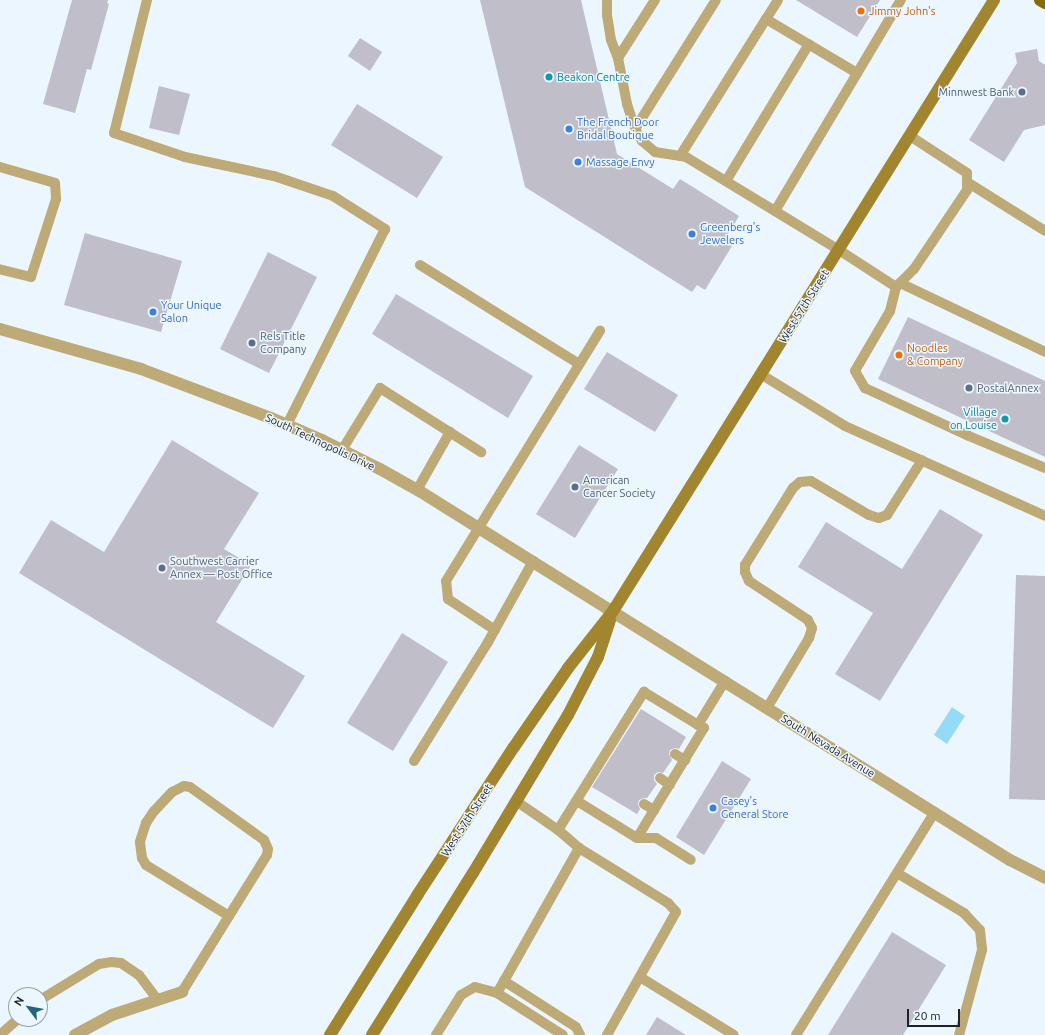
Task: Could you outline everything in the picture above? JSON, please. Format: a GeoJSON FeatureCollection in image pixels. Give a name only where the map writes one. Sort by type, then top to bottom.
{"type":"FeatureCollection","features":[{"type":"Feature","properties":{"kind":"main road","name":"West 57th Street"},"geometry":{"type":"LineString","coordinates":[[330,1035],[418,894],[514,747],[568,668],[613,611],[762,375],[994,0]]}},
{"type":"Feature","properties":{"kind":"main road"},"geometry":{"type":"LineString","coordinates":[[1040,0],[1045,3]]}},
{"type":"Feature","properties":{"kind":"main road","name":"West 57th Street"},"geometry":{"type":"LineString","coordinates":[[372,1035],[568,715],[598,657],[613,611]]}},
{"type":"Feature","properties":{"kind":"street","name":"South Technopolis Drive"},"geometry":{"type":"LineString","coordinates":[[0,329],[141,368],[287,425],[342,450],[417,490],[613,611]]}},
{"type":"Feature","properties":{"kind":"street","name":"South Nevada Avenue"},"geometry":{"type":"LineString","coordinates":[[613,611],[1010,860],[1045,878]]}},
{"type":"Feature","properties":{"kind":"street"},"geometry":{"type":"LineString","coordinates":[[75,1035],[112,1015],[182,992]]}},
{"type":"Feature","properties":{"kind":"lane"},"geometry":{"type":"LineString","coordinates":[[147,0],[114,133],[185,157],[274,176],[333,196],[385,229],[287,425]]}},
{"type":"Feature","properties":{"kind":"lane"},"geometry":{"type":"LineString","coordinates":[[607,0],[607,15],[611,40],[618,58],[627,104],[634,129],[642,141],[656,152],[686,157],[898,285],[1045,352]]}},
{"type":"Feature","properties":{"kind":"lane"},"geometry":{"type":"LineString","coordinates":[[618,58],[655,0]]}},
{"type":"Feature","properties":{"kind":"lane"},"geometry":{"type":"LineString","coordinates":[[634,129],[716,0]]}},
{"type":"Feature","properties":{"kind":"lane"},"geometry":{"type":"LineString","coordinates":[[680,156],[778,0]]}},
{"type":"Feature","properties":{"kind":"lane"},"geometry":{"type":"LineString","coordinates":[[775,211],[901,0]]}},
{"type":"Feature","properties":{"kind":"lane"},"geometry":{"type":"LineString","coordinates":[[766,19],[857,73]]}},
{"type":"Feature","properties":{"kind":"lane"},"geometry":{"type":"LineString","coordinates":[[726,181],[809,44]]}},
{"type":"Feature","properties":{"kind":"lane"},"geometry":{"type":"LineString","coordinates":[[910,136],[967,173],[967,190],[914,268],[898,285],[890,311],[855,372],[865,388],[969,436],[1045,468]]}},
{"type":"Feature","properties":{"kind":"lane"},"geometry":{"type":"LineString","coordinates":[[0,168],[55,183],[56,199],[31,277],[0,269]]}},
{"type":"Feature","properties":{"kind":"lane"},"geometry":{"type":"LineString","coordinates":[[967,182],[1045,231]]}},
{"type":"Feature","properties":{"kind":"lane"},"geometry":{"type":"LineString","coordinates":[[420,265],[579,364]]}},
{"type":"Feature","properties":{"kind":"lane"},"geometry":{"type":"LineString","coordinates":[[495,630],[448,599],[446,581],[600,331]]}},
{"type":"Feature","properties":{"kind":"lane"},"geometry":{"type":"LineString","coordinates":[[762,375],[845,426],[1045,516]]}},
{"type":"Feature","properties":{"kind":"lane"},"geometry":{"type":"LineString","coordinates":[[342,450],[380,388],[481,452]]}},
{"type":"Feature","properties":{"kind":"lane"},"geometry":{"type":"LineString","coordinates":[[417,490],[450,432]]}},
{"type":"Feature","properties":{"kind":"lane"},"geometry":{"type":"LineString","coordinates":[[767,708],[809,638],[812,628],[808,620],[748,581],[744,572],[745,566],[793,488],[800,482],[811,481],[869,515],[879,518],[887,515],[922,460]]}},
{"type":"Feature","properties":{"kind":"lane"},"geometry":{"type":"LineString","coordinates":[[414,761],[495,630],[533,561]]}},
{"type":"Feature","properties":{"kind":"lane"},"geometry":{"type":"LineString","coordinates":[[698,725],[725,681]]}},
{"type":"Feature","properties":{"kind":"lane"},"geometry":{"type":"LineString","coordinates":[[558,830],[577,801],[597,775],[627,725],[644,692],[704,728],[637,838]]}},
{"type":"Feature","properties":{"kind":"lane"},"geometry":{"type":"LineString","coordinates":[[675,754],[685,760]]}},
{"type":"Feature","properties":{"kind":"lane"},"geometry":{"type":"LineString","coordinates":[[660,778],[670,784]]}},
{"type":"Feature","properties":{"kind":"lane"},"geometry":{"type":"LineString","coordinates":[[182,992],[267,855],[268,849],[264,840],[190,787],[184,786],[172,792],[154,811],[146,823],[140,842],[142,858],[146,865],[229,916]]}},
{"type":"Feature","properties":{"kind":"lane"},"geometry":{"type":"LineString","coordinates":[[516,801],[558,830],[579,848],[668,903],[676,912],[607,1035]]}},
{"type":"Feature","properties":{"kind":"lane"},"geometry":{"type":"LineString","coordinates":[[577,801],[637,838],[656,838],[691,860]]}},
{"type":"Feature","properties":{"kind":"lane"},"geometry":{"type":"LineString","coordinates":[[644,804],[654,810]]}},
{"type":"Feature","properties":{"kind":"lane"},"geometry":{"type":"LineString","coordinates":[[796,1035],[934,813]]}},
{"type":"Feature","properties":{"kind":"lane"},"geometry":{"type":"LineString","coordinates":[[497,993],[579,848]]}},
{"type":"Feature","properties":{"kind":"lane"},"geometry":{"type":"LineString","coordinates":[[897,873],[964,912],[980,930],[982,950],[959,1035]]}},
{"type":"Feature","properties":{"kind":"lane"},"geometry":{"type":"LineString","coordinates":[[48,995],[99,964],[111,962],[121,963],[139,975],[157,1000]]}},
{"type":"Feature","properties":{"kind":"lane"},"geometry":{"type":"LineString","coordinates":[[640,977],[734,1035]]}},
{"type":"Feature","properties":{"kind":"lane"},"geometry":{"type":"LineString","coordinates":[[504,981],[576,1027],[580,1035]]}},
{"type":"Feature","properties":{"kind":"lane"},"geometry":{"type":"LineString","coordinates":[[436,1035],[461,995],[475,987],[497,993],[563,1035]]}},
{"type":"Feature","properties":{"kind":"lane"},"geometry":{"type":"LineString","coordinates":[[0,1035],[9,1027]]}},
{"type":"Feature","properties":{"kind":"water"},"geometry":{"type":"Polygon","coordinates":[[[952,707],[965,716],[947,744],[934,735],[952,707]]]}},
{"type":"Feature","properties":{"kind":"building"},"geometry":{"type":"Polygon","coordinates":[[[72,0],[108,0],[107,3],[109,4],[91,70],[87,69],[75,113],[43,104],[72,0]]]}},
{"type":"Feature","properties":{"kind":"building","name":"Beakon Centre"},"geometry":{"type":"Polygon","coordinates":[[[480,0],[581,0],[617,154],[673,189],[680,179],[739,216],[724,241],[732,246],[705,290],[697,285],[692,292],[525,187],[480,0]]]}},
{"type":"Feature","properties":{"kind":"building"},"geometry":{"type":"Polygon","coordinates":[[[796,0],[880,0],[857,37],[796,0]]]}},
{"type":"Feature","properties":{"kind":"building"},"geometry":{"type":"Polygon","coordinates":[[[360,38],[382,52],[370,71],[348,56],[360,38]]]}},
{"type":"Feature","properties":{"kind":"building","name":"Minnwest Bank"},"geometry":{"type":"Polygon","coordinates":[[[1037,49],[1039,61],[1045,65],[1045,125],[1024,130],[1004,162],[969,140],[1017,63],[1015,53],[1037,49]]]}},
{"type":"Feature","properties":{"kind":"building"},"geometry":{"type":"Polygon","coordinates":[[[159,86],[190,94],[179,135],[149,128],[159,86]]]}},
{"type":"Feature","properties":{"kind":"building"},"geometry":{"type":"Polygon","coordinates":[[[357,104],[443,157],[417,198],[331,145],[357,104]]]}},
{"type":"Feature","properties":{"kind":"building"},"geometry":{"type":"Polygon","coordinates":[[[85,233],[182,261],[161,332],[64,305],[85,233]]]}},
{"type":"Feature","properties":{"kind":"building"},"geometry":{"type":"Polygon","coordinates":[[[268,252],[317,277],[269,373],[220,349],[268,252]]]}},
{"type":"Feature","properties":{"kind":"building"},"geometry":{"type":"Polygon","coordinates":[[[396,294],[533,376],[508,418],[372,334],[396,294]]]}},
{"type":"Feature","properties":{"kind":"building","name":"Village on Louise"},"geometry":{"type":"Polygon","coordinates":[[[908,317],[1045,381],[1045,457],[878,379],[908,317]]]}},
{"type":"Feature","properties":{"kind":"building"},"geometry":{"type":"Polygon","coordinates":[[[607,352],[678,395],[655,432],[584,389],[607,352]]]}},
{"type":"Feature","properties":{"kind":"building"},"geometry":{"type":"Polygon","coordinates":[[[172,440],[259,493],[224,549],[251,565],[216,622],[305,676],[273,728],[19,573],[51,520],[104,552],[172,440]]]}},
{"type":"Feature","properties":{"kind":"building"},"geometry":{"type":"Polygon","coordinates":[[[579,445],[618,469],[575,538],[536,514],[579,445]]]}},
{"type":"Feature","properties":{"kind":"building"},"geometry":{"type":"Polygon","coordinates":[[[940,509],[983,535],[880,701],[835,674],[873,613],[798,567],[826,522],[902,569],[940,509]]]}},
{"type":"Feature","properties":{"kind":"building"},"geometry":{"type":"Polygon","coordinates":[[[1016,575],[1045,576],[1045,800],[1009,799],[1016,575]]]}},
{"type":"Feature","properties":{"kind":"building"},"geometry":{"type":"Polygon","coordinates":[[[402,633],[448,662],[393,751],[347,723],[402,633]]]}},
{"type":"Feature","properties":{"kind":"building"},"geometry":{"type":"Polygon","coordinates":[[[641,709],[686,737],[679,749],[675,748],[670,750],[669,754],[672,760],[663,773],[658,772],[654,775],[654,780],[657,784],[647,798],[639,800],[638,804],[640,809],[637,814],[592,787],[641,709]]]}},
{"type":"Feature","properties":{"kind":"building","name":"Casey's General Store"},"geometry":{"type":"Polygon","coordinates":[[[722,761],[751,779],[704,855],[676,837],[722,761]]]}},
{"type":"Feature","properties":{"kind":"building"},"geometry":{"type":"Polygon","coordinates":[[[892,932],[946,965],[903,1035],[828,1035],[892,932]]]}},
{"type":"Feature","properties":{"kind":"building"},"geometry":{"type":"Polygon","coordinates":[[[657,1017],[686,1035],[646,1035],[657,1017]]]}},
{"type":"Feature","properties":{"kind":"place","name":"Jimmy John's"},"geometry":{"type":"Point","coordinates":[861,11]}},
{"type":"Feature","properties":{"kind":"place","name":"Beakon Centre"},"geometry":{"type":"Point","coordinates":[549,77]}},
{"type":"Feature","properties":{"kind":"place","name":"Minnwest Bank"},"geometry":{"type":"Point","coordinates":[1022,92]}},
{"type":"Feature","properties":{"kind":"place","name":"The French Door Bridal Boutique"},"geometry":{"type":"Point","coordinates":[569,129]}},
{"type":"Feature","properties":{"kind":"place","name":"Massage Envy"},"geometry":{"type":"Point","coordinates":[578,162]}},
{"type":"Feature","properties":{"kind":"place","name":"Greenberg's Jewelers"},"geometry":{"type":"Point","coordinates":[692,234]}},
{"type":"Feature","properties":{"kind":"place","name":"Your Unique Salon"},"geometry":{"type":"Point","coordinates":[153,312]}},
{"type":"Feature","properties":{"kind":"place","name":"Rels Title Company"},"geometry":{"type":"Point","coordinates":[252,343]}},
{"type":"Feature","properties":{"kind":"place","name":"Noodles & Company"},"geometry":{"type":"Point","coordinates":[899,355]}},
{"type":"Feature","properties":{"kind":"place","name":"PostalAnnex"},"geometry":{"type":"Point","coordinates":[969,388]}},
{"type":"Feature","properties":{"kind":"place","name":"Village on Louise"},"geometry":{"type":"Point","coordinates":[1005,419]}},
{"type":"Feature","properties":{"kind":"place","name":"American Cancer Society"},"geometry":{"type":"Point","coordinates":[575,487]}},
{"type":"Feature","properties":{"kind":"place","name":"Southwest Carrier Annex — Post Office"},"geometry":{"type":"Point","coordinates":[162,568]}},
{"type":"Feature","properties":{"kind":"place","name":"Casey's General Store"},"geometry":{"type":"Point","coordinates":[713,808]}}]}
